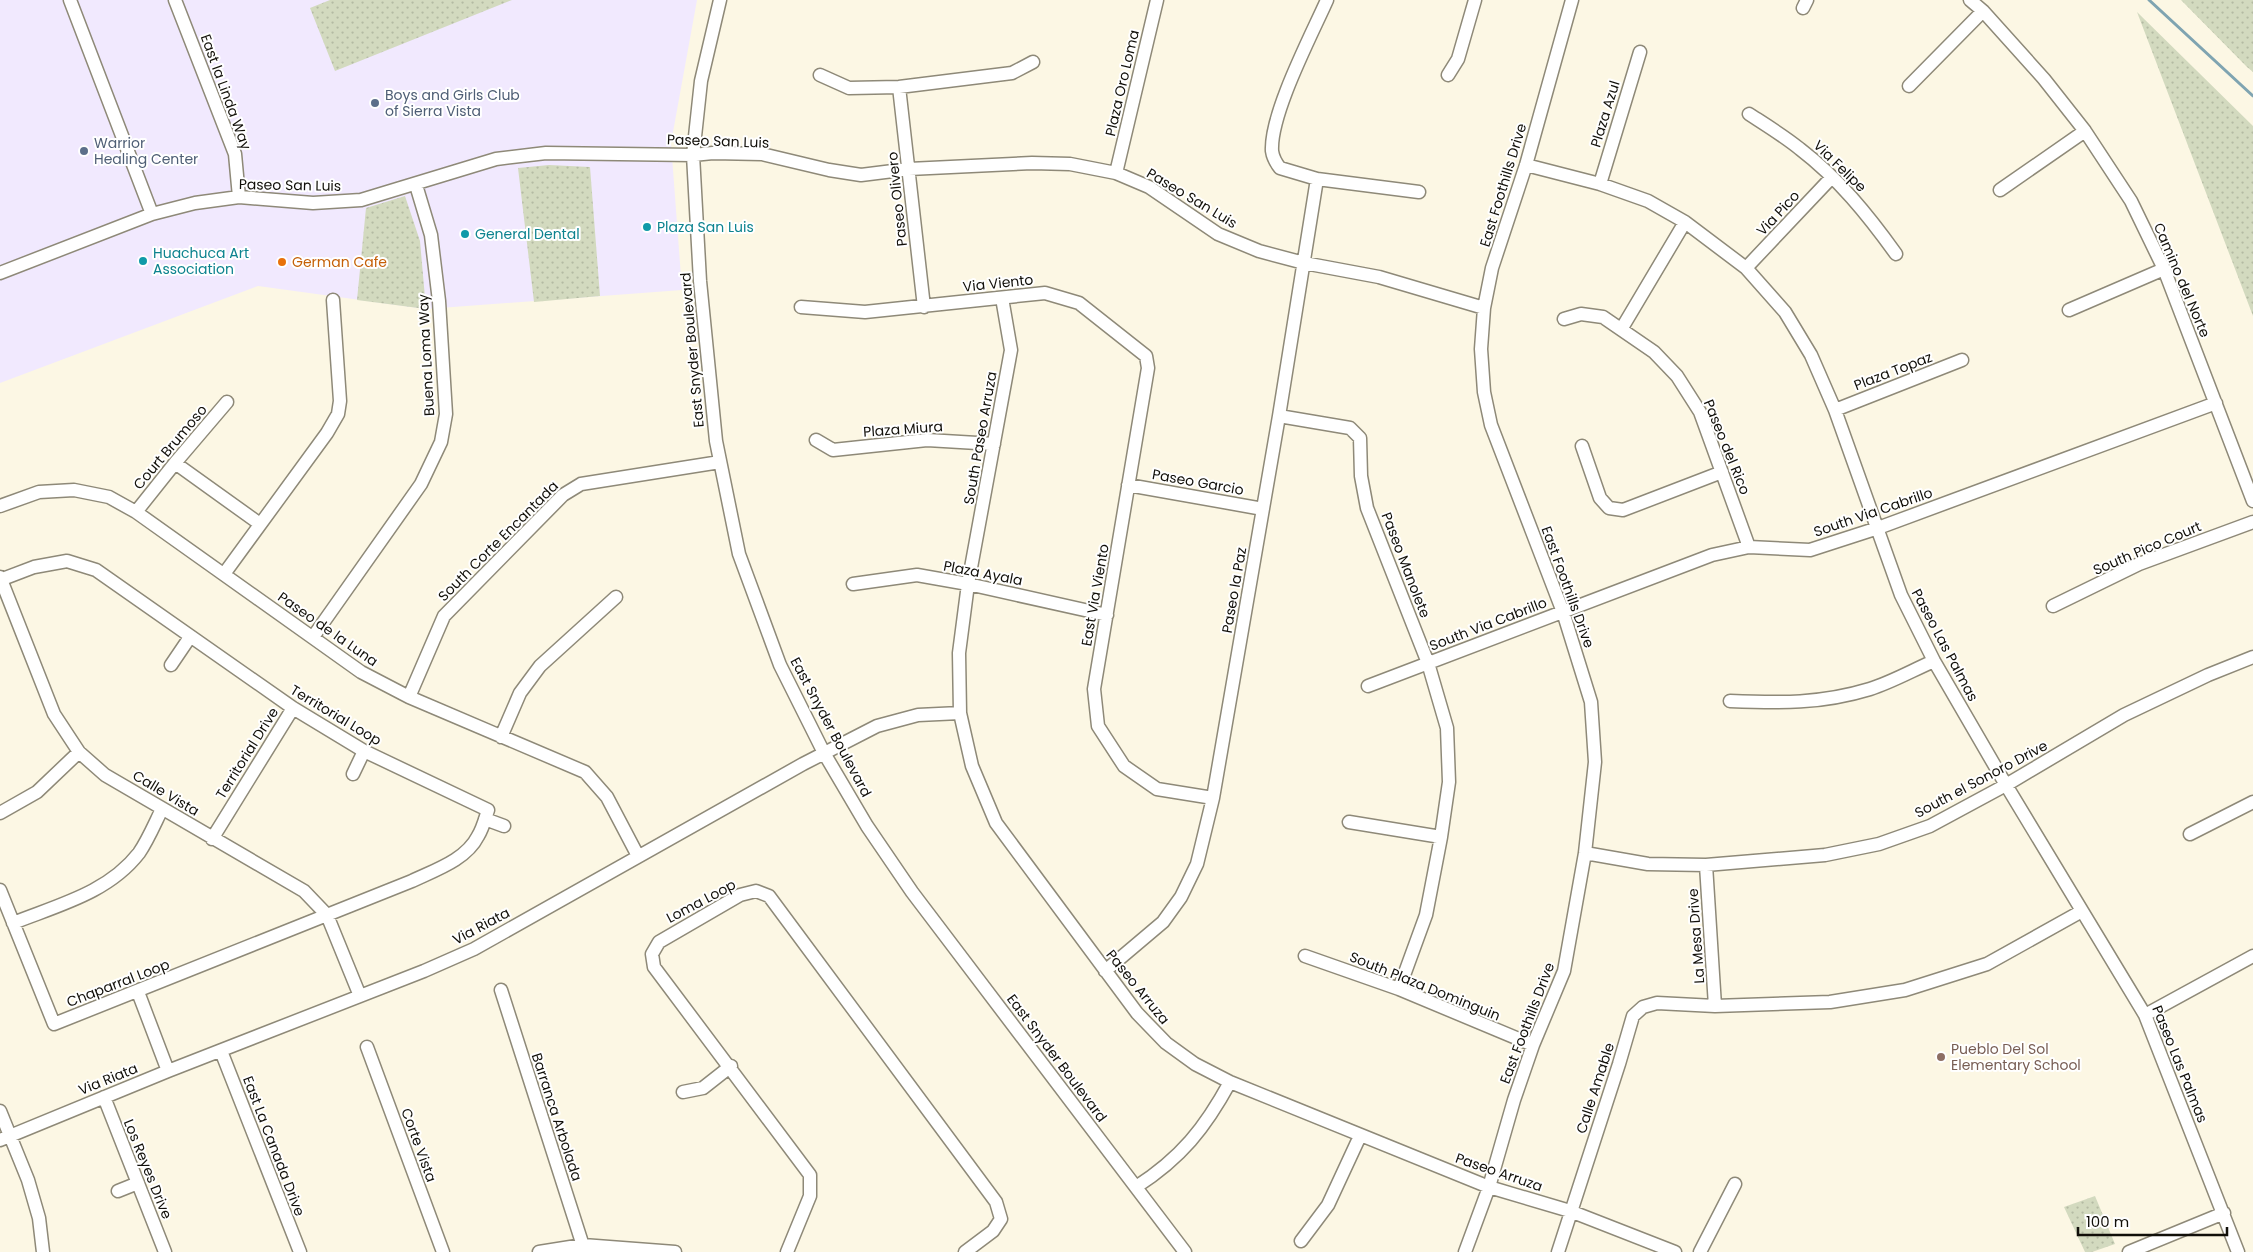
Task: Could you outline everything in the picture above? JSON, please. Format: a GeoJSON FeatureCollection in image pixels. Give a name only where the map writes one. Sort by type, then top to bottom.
{"type":"FeatureCollection","features":[{"type":"Feature","properties":{"kind":"street"},"geometry":{"type":"LineString","coordinates":[[70,0],[152,214]]}},
{"type":"Feature","properties":{"kind":"street","name":"East la Linda Way"},"geometry":{"type":"LineString","coordinates":[[175,0],[234,154],[239,197]]}},
{"type":"Feature","properties":{"kind":"street","name":"East Snyder Boulevard"},"geometry":{"type":"LineString","coordinates":[[720,0],[701,81],[693,155],[700,281],[716,441],[739,554],[780,665],[824,753],[867,826],[912,892],[1185,1252]]}},
{"type":"Feature","properties":{"kind":"street","name":"Plaza Oro Loma"},"geometry":{"type":"LineString","coordinates":[[1116,174],[1157,0]]}},
{"type":"Feature","properties":{"kind":"street"},"geometry":{"type":"LineString","coordinates":[[1327,0],[1278,112],[1272,150],[1274,159],[1280,168],[1317,179],[1419,192]]}},
{"type":"Feature","properties":{"kind":"street"},"geometry":{"type":"LineString","coordinates":[[1448,75],[1458,59],[1475,0]]}},
{"type":"Feature","properties":{"kind":"street","name":"East Foothills Drive"},"geometry":{"type":"LineString","coordinates":[[1465,1252],[1489,1187],[1514,1100],[1533,1045],[1564,971],[1585,853],[1595,762],[1591,702],[1563,612],[1492,425],[1484,392],[1481,349],[1484,308],[1492,268],[1526,165],[1572,0]]}},
{"type":"Feature","properties":{"kind":"street","name":"Camino del Norte"},"geometry":{"type":"LineString","coordinates":[[1970,0],[1983,11],[2044,79],[2085,131],[2131,201],[2164,269],[2253,501]]}},
{"type":"Feature","properties":{"kind":"street"},"geometry":{"type":"LineString","coordinates":[[1909,86],[1983,11]]}},
{"type":"Feature","properties":{"kind":"street","name":"Plaza Azul"},"geometry":{"type":"LineString","coordinates":[[1600,184],[1640,52]]}},
{"type":"Feature","properties":{"kind":"street"},"geometry":{"type":"LineString","coordinates":[[820,75],[849,88],[899,88],[1012,73],[1033,62]]}},
{"type":"Feature","properties":{"kind":"street","name":"Paseo Olivero"},"geometry":{"type":"LineString","coordinates":[[899,88],[910,169],[924,307]]}},
{"type":"Feature","properties":{"kind":"street","name":"Via Felipe"},"geometry":{"type":"LineString","coordinates":[[1750,114],[1801,149],[1832,177],[1867,214],[1896,254]]}},
{"type":"Feature","properties":{"kind":"street"},"geometry":{"type":"LineString","coordinates":[[2000,190],[2085,131]]}},
{"type":"Feature","properties":{"kind":"street","name":"Paseo San Luis"},"geometry":{"type":"LineString","coordinates":[[0,273],[152,214],[195,203],[239,197],[313,203],[360,200],[496,160],[539,154],[762,154],[829,170],[861,175],[910,169],[1032,163],[1070,164],[1116,174],[1148,186],[1218,234],[1259,251],[1304,263],[1379,277],[1484,308]]}},
{"type":"Feature","properties":{"kind":"street","name":"Paseo Las Palmas"},"geometry":{"type":"LineString","coordinates":[[1526,165],[1600,184],[1648,201],[1685,222],[1746,268],[1785,312],[1811,355],[1835,410],[1901,595],[1934,661],[2006,785],[2145,1015],[2238,1252]]}},
{"type":"Feature","properties":{"kind":"street","name":"Via Pico"},"geometry":{"type":"LineString","coordinates":[[1746,268],[1832,177]]}},
{"type":"Feature","properties":{"kind":"street","name":"Paseo la Paz"},"geometry":{"type":"LineString","coordinates":[[1105,972],[1163,922],[1181,897],[1197,864],[1213,798],[1279,416],[1317,179]]}},
{"type":"Feature","properties":{"kind":"street","name":"Buena Loma Way"},"geometry":{"type":"LineString","coordinates":[[313,637],[421,484],[441,442],[446,414],[439,301],[431,235],[416,185]]}},
{"type":"Feature","properties":{"kind":"street"},"geometry":{"type":"LineString","coordinates":[[1622,328],[1685,222]]}},
{"type":"Feature","properties":{"kind":"street"},"geometry":{"type":"LineString","coordinates":[[2069,310],[2164,269]]}},
{"type":"Feature","properties":{"kind":"street","name":"Via Viento"},"geometry":{"type":"LineString","coordinates":[[801,307],[865,312],[1045,293],[1079,302],[1123,337]]}},
{"type":"Feature","properties":{"kind":"street","name":"South Paseo Arruza"},"geometry":{"type":"LineString","coordinates":[[968,584],[1011,350],[1002,298]]}},
{"type":"Feature","properties":{"kind":"street"},"geometry":{"type":"LineString","coordinates":[[224,574],[327,433],[338,414],[340,401],[333,300]]}},
{"type":"Feature","properties":{"kind":"street","name":"Paseo del Rico"},"geometry":{"type":"LineString","coordinates":[[1564,319],[1581,314],[1603,317],[1622,328],[1654,352],[1678,376],[1700,412],[1749,546]]}},
{"type":"Feature","properties":{"kind":"street","name":"East Via Viento"},"geometry":{"type":"LineString","coordinates":[[1123,337],[1146,356],[1148,368],[1094,689],[1098,726],[1124,766],[1156,789],[1213,798]]}},
{"type":"Feature","properties":{"kind":"street","name":"Plaza Topaz"},"geometry":{"type":"LineString","coordinates":[[1835,410],[1962,360]]}},
{"type":"Feature","properties":{"kind":"street","name":"Court Brumoso"},"geometry":{"type":"LineString","coordinates":[[136,512],[227,402]]}},
{"type":"Feature","properties":{"kind":"street","name":"South Via Cabrillo"},"geometry":{"type":"LineString","coordinates":[[1368,686],[1712,555],[1749,546],[1810,550],[1878,528],[2216,403]]}},
{"type":"Feature","properties":{"kind":"street","name":"Paseo Manolete"},"geometry":{"type":"LineString","coordinates":[[1279,416],[1350,428],[1360,438],[1361,476],[1367,508],[1428,663],[1447,728],[1449,782],[1441,837],[1426,916],[1399,989]]}},
{"type":"Feature","properties":{"kind":"street","name":"Plaza Miura"},"geometry":{"type":"LineString","coordinates":[[816,440],[833,450],[927,440],[994,444]]}},
{"type":"Feature","properties":{"kind":"street"},"geometry":{"type":"LineString","coordinates":[[1582,446],[1600,498],[1609,508],[1623,510],[1722,472]]}},
{"type":"Feature","properties":{"kind":"street","name":"South Corte Encantada"},"geometry":{"type":"LineString","coordinates":[[409,697],[444,616],[563,495],[581,484],[720,462]]}},
{"type":"Feature","properties":{"kind":"street"},"geometry":{"type":"LineString","coordinates":[[175,463],[260,524]]}},
{"type":"Feature","properties":{"kind":"street","name":"Paseo Garcio"},"geometry":{"type":"LineString","coordinates":[[1128,485],[1263,509]]}},
{"type":"Feature","properties":{"kind":"street","name":"Paseo de la Luna"},"geometry":{"type":"LineString","coordinates":[[0,506],[39,492],[74,490],[109,497],[136,512],[361,672],[409,697],[586,772],[607,797],[638,856]]}},
{"type":"Feature","properties":{"kind":"street","name":"South Pico Court"},"geometry":{"type":"LineString","coordinates":[[2053,606],[2139,564],[2253,522]]}},
{"type":"Feature","properties":{"kind":"street","name":"Territorial Loop"},"geometry":{"type":"LineString","coordinates":[[0,578],[34,567],[67,561],[96,570],[293,708],[364,751],[488,810],[485,820]]}},
{"type":"Feature","properties":{"kind":"street","name":"Plaza Ayala"},"geometry":{"type":"LineString","coordinates":[[853,584],[917,575],[968,584],[1106,615]]}},
{"type":"Feature","properties":{"kind":"street","name":"Calle Vista"},"geometry":{"type":"LineString","coordinates":[[0,578],[54,714],[80,752],[106,775],[212,839],[304,891],[328,915],[360,996]]}},
{"type":"Feature","properties":{"kind":"street","name":"Paseo Arruza"},"geometry":{"type":"LineString","coordinates":[[968,584],[959,653],[960,713],[972,766],[996,824],[1105,972],[1137,1013],[1166,1043],[1195,1064],[1230,1082],[1360,1136],[1489,1187],[1570,1212],[1675,1252]]}},
{"type":"Feature","properties":{"kind":"street"},"geometry":{"type":"LineString","coordinates":[[501,737],[520,692],[540,666],[616,597]]}},
{"type":"Feature","properties":{"kind":"street"},"geometry":{"type":"LineString","coordinates":[[171,665],[190,637]]}},
{"type":"Feature","properties":{"kind":"street","name":"South el Sonoro Drive"},"geometry":{"type":"LineString","coordinates":[[1585,853],[1648,864],[1706,865],[1825,855],[1879,844],[1930,826],[2006,785],[2124,715],[2208,675],[2253,657]]}},
{"type":"Feature","properties":{"kind":"street"},"geometry":{"type":"LineString","coordinates":[[1730,701],[1791,703],[1831,699],[1872,688],[1934,661]]}},
{"type":"Feature","properties":{"kind":"street","name":"Territorial Drive"},"geometry":{"type":"LineString","coordinates":[[212,839],[293,708]]}},
{"type":"Feature","properties":{"kind":"street","name":"Via Riata"},"geometry":{"type":"LineString","coordinates":[[5,1138],[168,1071],[424,971],[474,948],[824,753],[877,726],[918,715],[960,713]]}},
{"type":"Feature","properties":{"kind":"street"},"geometry":{"type":"LineString","coordinates":[[353,774],[364,751]]}},
{"type":"Feature","properties":{"kind":"street"},"geometry":{"type":"LineString","coordinates":[[0,812],[37,792],[80,752]]}},
{"type":"Feature","properties":{"kind":"street"},"geometry":{"type":"LineString","coordinates":[[2190,834],[2253,802]]}},
{"type":"Feature","properties":{"kind":"street"},"geometry":{"type":"LineString","coordinates":[[13,922],[86,894],[113,880],[140,851],[162,809]]}},
{"type":"Feature","properties":{"kind":"street"},"geometry":{"type":"LineString","coordinates":[[328,915],[412,881],[453,861],[465,852],[478,837],[485,820],[504,826]]}},
{"type":"Feature","properties":{"kind":"street"},"geometry":{"type":"LineString","coordinates":[[1349,822],[1441,837]]}},
{"type":"Feature","properties":{"kind":"street","name":"La Mesa Drive"},"geometry":{"type":"LineString","coordinates":[[1706,865],[1715,1006]]}},
{"type":"Feature","properties":{"kind":"street","name":"Chaparral Loop"},"geometry":{"type":"LineString","coordinates":[[0,890],[54,1024],[328,915]]}},
{"type":"Feature","properties":{"kind":"street","name":"Loma Loop"},"geometry":{"type":"LineString","coordinates":[[787,1252],[810,1196],[810,1175],[731,1066],[654,967],[652,954],[659,942],[740,895],[756,891],[769,896],[996,1202],[1002,1219],[993,1231],[965,1252]]}},
{"type":"Feature","properties":{"kind":"street","name":"Calle Amable"},"geometry":{"type":"LineString","coordinates":[[1558,1252],[1633,1016],[1643,1007],[1658,1003],[1715,1006],[1830,1002],[1906,990],[1987,964],[2082,911]]}},
{"type":"Feature","properties":{"kind":"street","name":"South Plaza Dominguin"},"geometry":{"type":"LineString","coordinates":[[1305,956],[1399,989],[1533,1045]]}},
{"type":"Feature","properties":{"kind":"street"},"geometry":{"type":"LineString","coordinates":[[2145,1015],[2253,956]]}},
{"type":"Feature","properties":{"kind":"street","name":"Barranca Arbolada"},"geometry":{"type":"LineString","coordinates":[[501,990],[584,1249]]}},
{"type":"Feature","properties":{"kind":"street"},"geometry":{"type":"LineString","coordinates":[[138,992],[168,1071]]}},
{"type":"Feature","properties":{"kind":"street","name":"Corte Vista"},"geometry":{"type":"LineString","coordinates":[[367,1048],[443,1252]]}},
{"type":"Feature","properties":{"kind":"street","name":"East La Canada Drive"},"geometry":{"type":"LineString","coordinates":[[221,1051],[300,1252]]}},
{"type":"Feature","properties":{"kind":"street"},"geometry":{"type":"LineString","coordinates":[[683,1092],[703,1088],[731,1066]]}},
{"type":"Feature","properties":{"kind":"street"},"geometry":{"type":"LineString","coordinates":[[1136,1187],[1153,1176],[1190,1144],[1212,1115],[1230,1082]]}},
{"type":"Feature","properties":{"kind":"street","name":"Los Reyes Drive"},"geometry":{"type":"LineString","coordinates":[[104,1097],[165,1252]]}},
{"type":"Feature","properties":{"kind":"street"},"geometry":{"type":"LineString","coordinates":[[0,1111],[5,1138],[28,1180],[40,1218],[44,1252]]}},
{"type":"Feature","properties":{"kind":"street"},"geometry":{"type":"LineString","coordinates":[[1301,1241],[1328,1204],[1360,1136]]}},
{"type":"Feature","properties":{"kind":"street"},"geometry":{"type":"LineString","coordinates":[[118,1190],[138,1183]]}},
{"type":"Feature","properties":{"kind":"street"},"geometry":{"type":"LineString","coordinates":[[1700,1252],[1735,1184]]}},
{"type":"Feature","properties":{"kind":"street"},"geometry":{"type":"LineString","coordinates":[[2129,1252],[2224,1213]]}},
{"type":"Feature","properties":{"kind":"street"},"geometry":{"type":"LineString","coordinates":[[539,1252],[584,1249],[675,1252]]}},
{"type":"Feature","properties":{"kind":"shaded area"},"geometry":{"type":"Polygon","coordinates":[[[0,0],[697,0],[671,143],[682,290],[426,309],[258,286],[0,383],[0,0]]]}},
{"type":"Feature","properties":{"kind":"green space"},"geometry":{"type":"Polygon","coordinates":[[[330,0],[512,0],[335,71],[310,8],[330,0]]]}},
{"type":"Feature","properties":{"kind":"green space"},"geometry":{"type":"Polygon","coordinates":[[[2181,0],[2253,0],[2253,72],[2247,67],[2181,0]]]}},
{"type":"Feature","properties":{"kind":"green space"},"geometry":{"type":"Polygon","coordinates":[[[2137,12],[2253,126],[2253,316],[2137,12]]]}},
{"type":"Feature","properties":{"kind":"green space"},"geometry":{"type":"Polygon","coordinates":[[[549,165],[590,167],[600,296],[534,302],[518,168],[549,165]]]}},
{"type":"Feature","properties":{"kind":"green space"},"geometry":{"type":"Polygon","coordinates":[[[405,196],[420,241],[426,309],[357,300],[366,208],[405,196]]]}},
{"type":"Feature","properties":{"kind":"green space"},"geometry":{"type":"Polygon","coordinates":[[[2095,1196],[2115,1244],[2092,1252],[2085,1252],[2064,1207],[2095,1196]]]}},
{"type":"Feature","properties":{"kind":"waterway"},"geometry":{"type":"LineString","coordinates":[[2149,0],[2253,96]]}},
{"type":"Feature","properties":{"kind":"place","name":"Boys and Girls Club of Sierra Vista"},"geometry":{"type":"Point","coordinates":[375,103]}},
{"type":"Feature","properties":{"kind":"place","name":"Warrior Healing Center"},"geometry":{"type":"Point","coordinates":[84,151]}},
{"type":"Feature","properties":{"kind":"place","name":"Plaza San Luis"},"geometry":{"type":"Point","coordinates":[647,227]}},
{"type":"Feature","properties":{"kind":"place","name":"General Dental"},"geometry":{"type":"Point","coordinates":[465,234]}},
{"type":"Feature","properties":{"kind":"place","name":"Huachuca Art Association"},"geometry":{"type":"Point","coordinates":[143,261]}},
{"type":"Feature","properties":{"kind":"place","name":"German Cafe"},"geometry":{"type":"Point","coordinates":[282,262]}},
{"type":"Feature","properties":{"kind":"place","name":"Pueblo Del Sol Elementary School"},"geometry":{"type":"Point","coordinates":[1941,1057]}}]}
